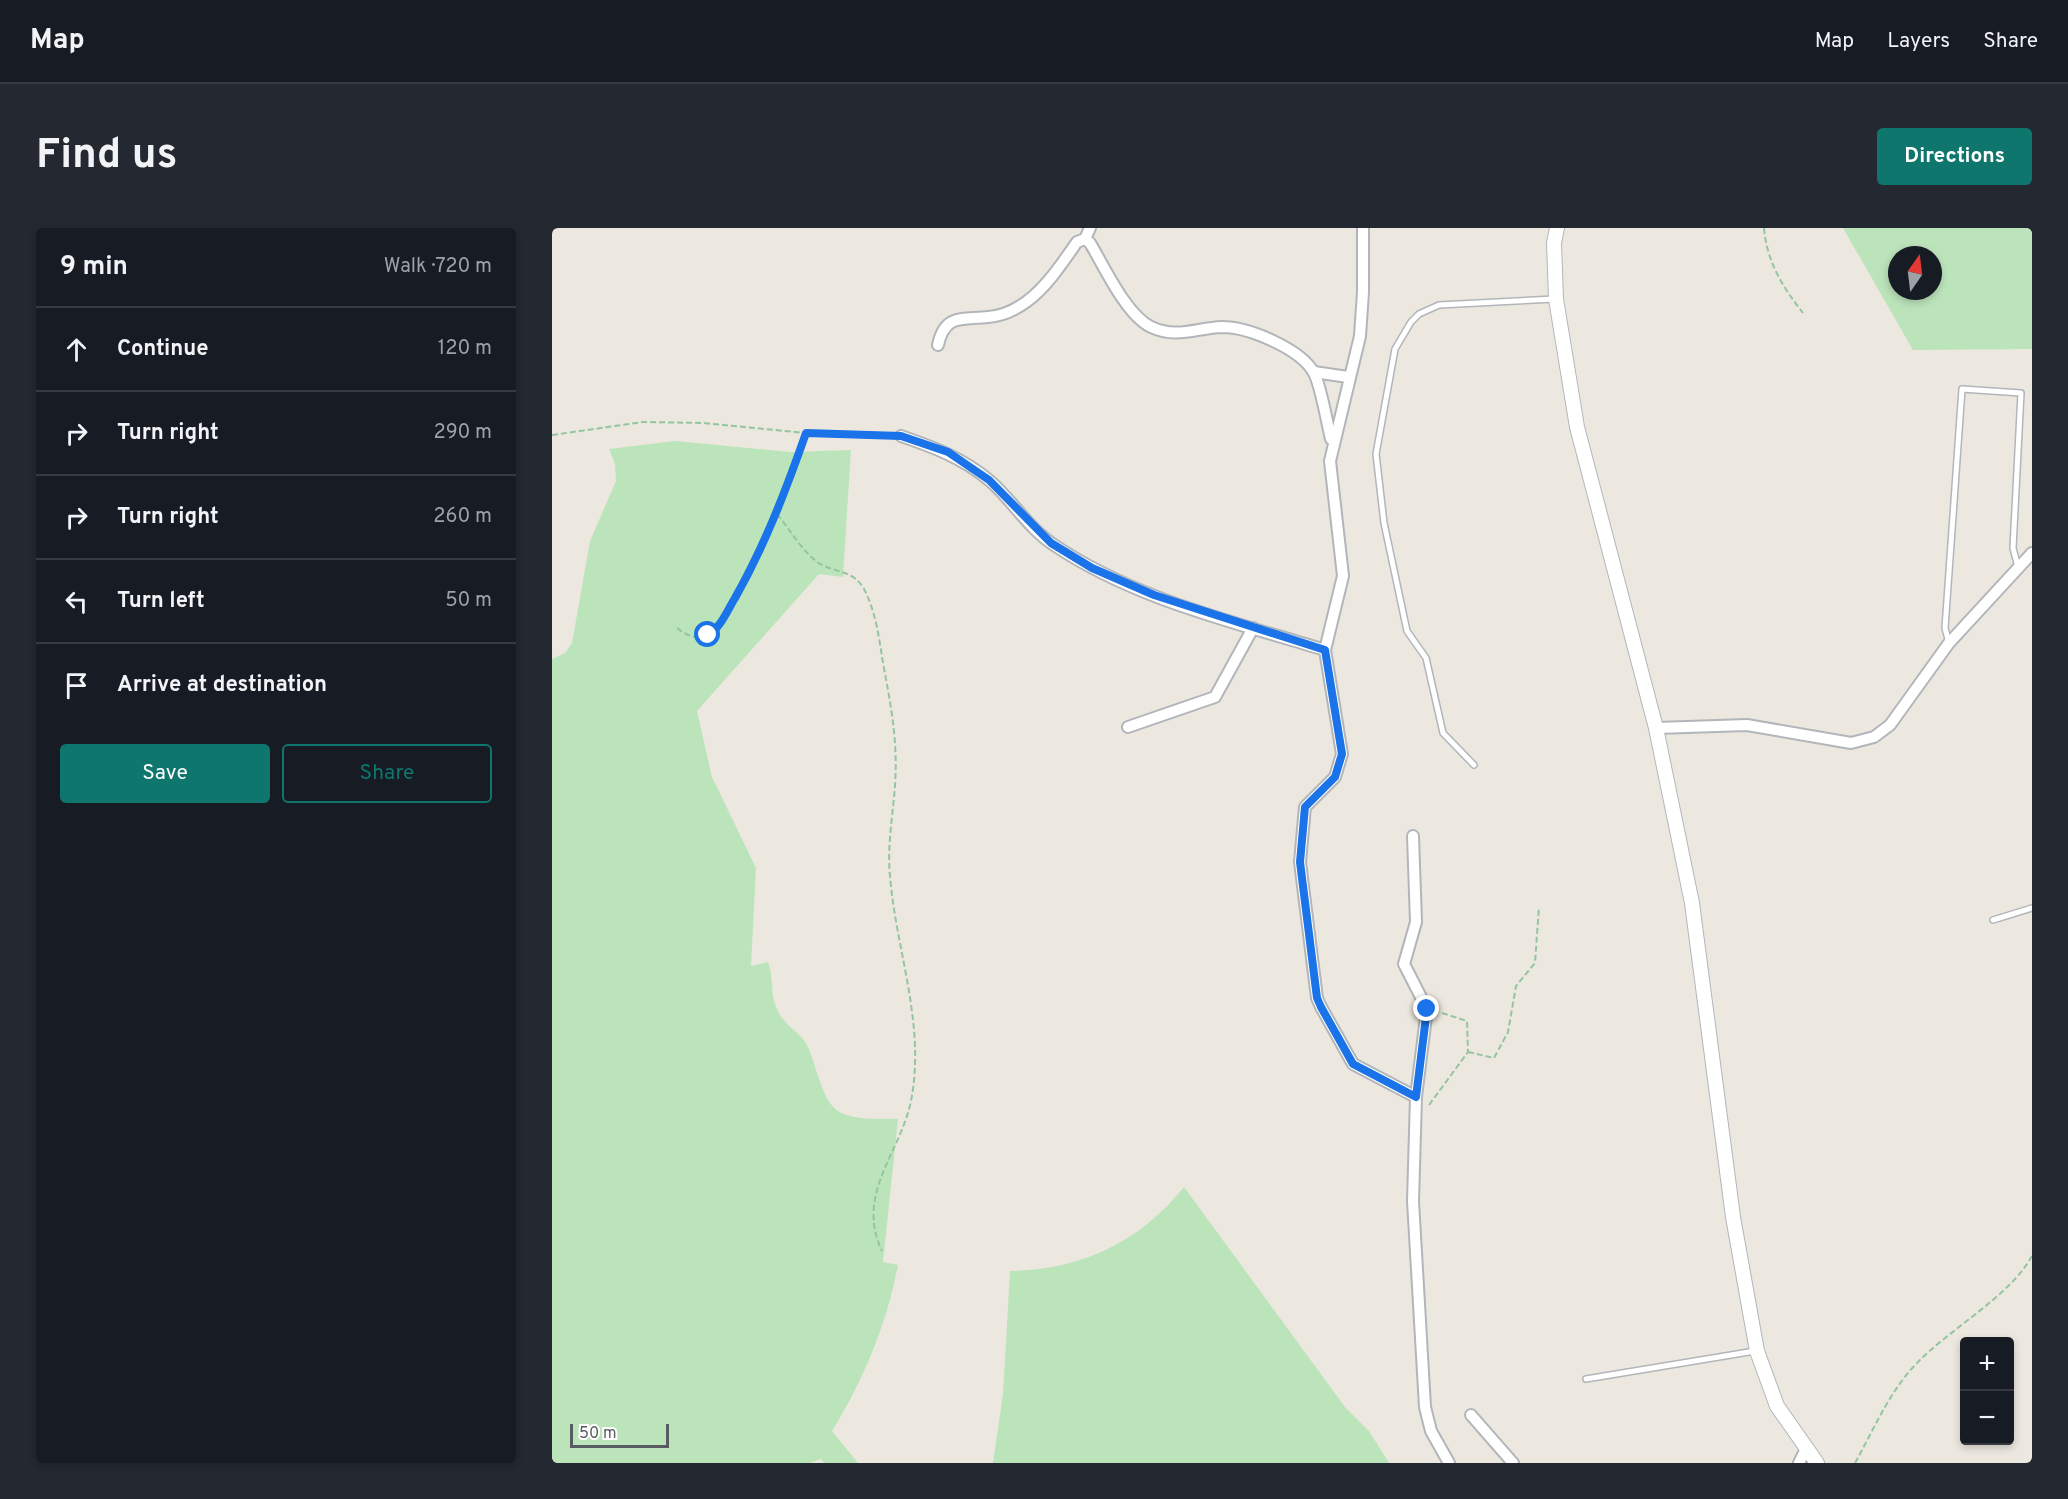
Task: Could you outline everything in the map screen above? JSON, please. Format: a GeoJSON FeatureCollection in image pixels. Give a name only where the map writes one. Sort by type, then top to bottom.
{"type":"FeatureCollection","features":[{"type":"Feature","properties":{"kind":"street"},"geometry":{"type":"LineString","coordinates":[[938,345],[944,329],[957,319],[988,317],[1009,312],[1028,301],[1077,242],[1085,239],[1090,228]]}},
{"type":"Feature","properties":{"kind":"street"},"geometry":{"type":"LineString","coordinates":[[1363,228],[1364,292],[1360,336],[1332,442],[1330,475],[1343,576],[1325,650],[1342,754],[1335,777],[1305,807],[1300,862],[1317,998],[1353,1064],[1416,1097]]}},
{"type":"Feature","properties":{"kind":"street"},"geometry":{"type":"LineString","coordinates":[[1557,228],[1554,243],[1556,299],[1577,427],[1656,728],[1692,903],[1733,1217],[1757,1351],[1778,1406],[1817,1463]]}},
{"type":"Feature","properties":{"kind":"street"},"geometry":{"type":"LineString","coordinates":[[1085,239],[1090,243],[1133,313],[1149,326],[1170,333],[1191,333],[1222,327],[1255,332],[1287,348],[1314,372],[1332,442]]}},
{"type":"Feature","properties":{"kind":"street"},"geometry":{"type":"LineString","coordinates":[[1314,372],[1348,376]]}},
{"type":"Feature","properties":{"kind":"street"},"geometry":{"type":"LineString","coordinates":[[901,436],[948,452],[989,480],[1051,543],[1092,568],[1154,595],[1325,650]]}},
{"type":"Feature","properties":{"kind":"street"},"geometry":{"type":"LineString","coordinates":[[1656,728],[1747,725],[1838,742],[1863,741],[1874,737],[1890,725],[1949,643],[2032,553]]}},
{"type":"Feature","properties":{"kind":"street"},"geometry":{"type":"LineString","coordinates":[[1128,727],[1215,698],[1253,628]]}},
{"type":"Feature","properties":{"kind":"street"},"geometry":{"type":"LineString","coordinates":[[1413,836],[1416,922],[1404,964],[1427,1009],[1416,1097],[1413,1201],[1425,1407],[1431,1431],[1449,1463]]}},
{"type":"Feature","properties":{"kind":"street"},"geometry":{"type":"LineString","coordinates":[[1471,1415],[1513,1463]]}},
{"type":"Feature","properties":{"kind":"street"},"geometry":{"type":"LineString","coordinates":[[1799,1463],[1806,1449]]}},
{"type":"Feature","properties":{"kind":"lane"},"geometry":{"type":"LineString","coordinates":[[1473,765],[1443,733],[1426,658],[1407,631],[1384,523],[1376,454],[1395,349],[1411,322],[1419,314],[1439,305],[1556,299]]}},
{"type":"Feature","properties":{"kind":"lane"},"geometry":{"type":"LineString","coordinates":[[1949,643],[1945,628],[1962,389],[2021,393],[2013,548],[2018,567]]}},
{"type":"Feature","properties":{"kind":"lane"},"geometry":{"type":"LineString","coordinates":[[1993,920],[2032,908]]}},
{"type":"Feature","properties":{"kind":"lane"},"geometry":{"type":"LineString","coordinates":[[1586,1379],[1757,1351]]}},
{"type":"Feature","properties":{"kind":"path"},"geometry":{"type":"LineString","coordinates":[[1764,228],[1766,247],[1780,283],[1803,313]]}},
{"type":"Feature","properties":{"kind":"path"},"geometry":{"type":"LineString","coordinates":[[552,435],[644,422],[703,423],[806,433],[901,436]]}},
{"type":"Feature","properties":{"kind":"path"},"geometry":{"type":"LineString","coordinates":[[677,628],[693,636],[708,635],[714,631],[753,565],[777,514],[806,433]]}},
{"type":"Feature","properties":{"kind":"path"},"geometry":{"type":"LineString","coordinates":[[777,514],[815,560],[846,572],[864,588],[875,616],[895,725],[895,783],[889,873],[913,1009],[914,1058],[911,1101],[880,1178],[872,1216],[874,1234],[882,1251]]}},
{"type":"Feature","properties":{"kind":"path"},"geometry":{"type":"LineString","coordinates":[[1468,1052],[1494,1058],[1508,1032],[1516,986],[1535,963],[1539,907]]}},
{"type":"Feature","properties":{"kind":"path"},"geometry":{"type":"LineString","coordinates":[[1427,1009],[1467,1021],[1468,1052],[1428,1106]]}},
{"type":"Feature","properties":{"kind":"path"},"geometry":{"type":"LineString","coordinates":[[1855,1463],[1905,1376],[1931,1350],[2011,1282],[2032,1256]]}},
{"type":"Feature","properties":{"kind":"green space"},"geometry":{"type":"Polygon","coordinates":[[[1843,228],[2032,228],[2032,349],[1913,350],[1843,228]]]}},
{"type":"Feature","properties":{"kind":"green space"},"geometry":{"type":"Polygon","coordinates":[[[675,441],[790,452],[851,450],[843,577],[819,574],[697,711],[712,777],[756,868],[751,966],[768,962],[773,996],[779,1014],[807,1045],[832,1106],[851,1116],[898,1119],[883,1262],[898,1265],[887,1309],[864,1372],[832,1431],[858,1463],[824,1463],[821,1459],[810,1463],[552,1463],[552,659],[565,653],[572,643],[590,541],[616,481],[615,464],[609,449],[675,441]]]}},
{"type":"Feature","properties":{"kind":"green space"},"geometry":{"type":"Polygon","coordinates":[[[1184,1187],[1345,1407],[1369,1431],[1389,1463],[993,1463],[1003,1394],[1010,1271],[1061,1265],[1107,1249],[1148,1223],[1184,1187]]]}},
{"type":"Feature","properties":{"kind":"route"},"geometry":{"type":"LineString","coordinates":[[708,635],[719,626],[753,565],[777,514],[806,433],[901,436],[948,452],[989,480],[1051,543],[1092,568],[1154,595],[1325,650],[1342,754],[1335,777],[1305,807],[1300,862],[1317,998],[1353,1064],[1363,1072],[1416,1097],[1427,1009]]}}]}
